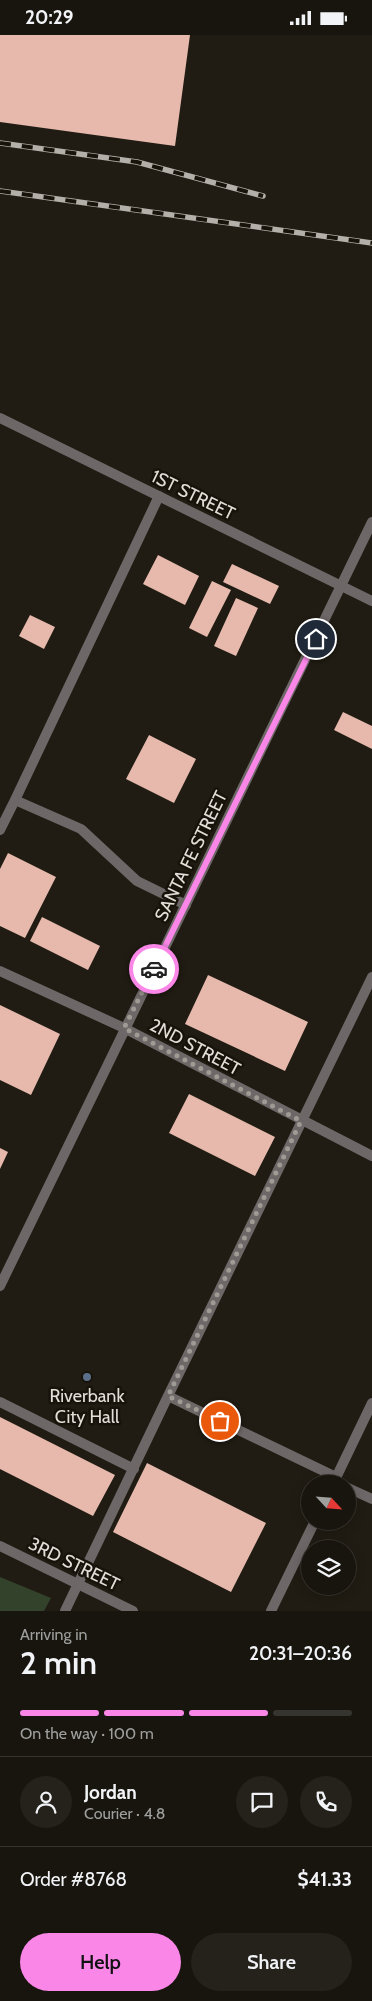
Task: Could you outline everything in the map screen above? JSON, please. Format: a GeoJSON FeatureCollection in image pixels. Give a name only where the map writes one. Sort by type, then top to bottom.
{"type":"FeatureCollection","features":[{"type":"Feature","properties":{"kind":"street","name":"1ST STREET"},"geometry":{"type":"LineString","coordinates":[[0,418],[372,601]]}},
{"type":"Feature","properties":{"kind":"street"},"geometry":{"type":"LineString","coordinates":[[0,830],[16,800],[159,496]]}},
{"type":"Feature","properties":{"kind":"street","name":"SANTA FE STREET"},"geometry":{"type":"LineString","coordinates":[[0,1286],[372,522]]}},
{"type":"Feature","properties":{"kind":"street"},"geometry":{"type":"LineString","coordinates":[[16,800],[81,829],[137,881],[186,905]]}},
{"type":"Feature","properties":{"kind":"street","name":"2ND STREET"},"geometry":{"type":"LineString","coordinates":[[0,971],[124,1028],[372,1156]]}},
{"type":"Feature","properties":{"kind":"street"},"geometry":{"type":"LineString","coordinates":[[65,1611],[372,977]]}},
{"type":"Feature","properties":{"kind":"street"},"geometry":{"type":"LineString","coordinates":[[168,1396],[324,1475]]}},
{"type":"Feature","properties":{"kind":"street"},"geometry":{"type":"LineString","coordinates":[[0,1402],[134,1469]]}},
{"type":"Feature","properties":{"kind":"street"},"geometry":{"type":"LineString","coordinates":[[339,1475],[372,1403]]}},
{"type":"Feature","properties":{"kind":"street"},"geometry":{"type":"LineString","coordinates":[[356,1492],[372,1499]]}},
{"type":"Feature","properties":{"kind":"street"},"geometry":{"type":"LineString","coordinates":[[271,1611],[311,1530]]}},
{"type":"Feature","properties":{"kind":"street","name":"3RD STREET"},"geometry":{"type":"LineString","coordinates":[[0,1546],[133,1611]]}},
{"type":"Feature","properties":{"kind":"green space"},"geometry":{"type":"Polygon","coordinates":[[[0,1577],[51,1598],[44,1611],[0,1611],[0,1577]]]}},
{"type":"Feature","properties":{"kind":"building"},"geometry":{"type":"Polygon","coordinates":[[[0,35],[190,35],[175,146],[0,122],[0,35]]]}},
{"type":"Feature","properties":{"kind":"building"},"geometry":{"type":"Polygon","coordinates":[[[158,555],[199,576],[185,605],[143,584],[158,555]]]}},
{"type":"Feature","properties":{"kind":"building"},"geometry":{"type":"Polygon","coordinates":[[[232,564],[279,586],[270,604],[223,582],[232,564]]]}},
{"type":"Feature","properties":{"kind":"building"},"geometry":{"type":"Polygon","coordinates":[[[212,581],[231,590],[207,637],[189,628],[212,581]]]}},
{"type":"Feature","properties":{"kind":"building"},"geometry":{"type":"Polygon","coordinates":[[[236,598],[258,608],[236,656],[214,646],[236,598]]]}},
{"type":"Feature","properties":{"kind":"building"},"geometry":{"type":"Polygon","coordinates":[[[30,615],[55,627],[44,649],[19,636],[30,615]]]}},
{"type":"Feature","properties":{"kind":"building"},"geometry":{"type":"Polygon","coordinates":[[[343,712],[372,726],[372,749],[334,730],[343,712]]]}},
{"type":"Feature","properties":{"kind":"building"},"geometry":{"type":"Polygon","coordinates":[[[149,735],[196,759],[174,803],[126,779],[149,735]]]}},
{"type":"Feature","properties":{"kind":"building"},"geometry":{"type":"Polygon","coordinates":[[[8,853],[56,877],[25,938],[0,926],[0,869],[8,853]]]}},
{"type":"Feature","properties":{"kind":"building"},"geometry":{"type":"Polygon","coordinates":[[[42,917],[100,946],[88,970],[30,941],[42,917]]]}},
{"type":"Feature","properties":{"kind":"building"},"geometry":{"type":"Polygon","coordinates":[[[208,975],[308,1022],[285,1071],[185,1024],[208,975]]]}},
{"type":"Feature","properties":{"kind":"building"},"geometry":{"type":"Polygon","coordinates":[[[0,1005],[60,1034],[31,1095],[0,1080],[0,1005]]]}},
{"type":"Feature","properties":{"kind":"building"},"geometry":{"type":"Polygon","coordinates":[[[189,1094],[275,1137],[255,1176],[169,1133],[189,1094]]]}},
{"type":"Feature","properties":{"kind":"building"},"geometry":{"type":"Polygon","coordinates":[[[0,1148],[8,1152],[0,1169],[0,1148]]]}},
{"type":"Feature","properties":{"kind":"building"},"geometry":{"type":"Polygon","coordinates":[[[0,1417],[115,1475],[93,1516],[0,1469],[0,1417]]]}},
{"type":"Feature","properties":{"kind":"building"},"geometry":{"type":"Polygon","coordinates":[[[147,1463],[266,1523],[231,1592],[113,1532],[147,1463]]]}},
{"type":"Feature","properties":{"kind":"railway"},"geometry":{"type":"LineString","coordinates":[[0,143],[137,162],[263,196]]}},
{"type":"Feature","properties":{"kind":"railway"},"geometry":{"type":"LineString","coordinates":[[0,191],[372,243]]}},
{"type":"Feature","properties":{"kind":"way so far"},"geometry":{"type":"LineString","coordinates":[[154,969],[124,1028],[301,1121],[168,1396],[220,1421]]}},
{"type":"Feature","properties":{"kind":"place","name":"Riverbank City Hall"},"geometry":{"type":"Point","coordinates":[87,1377]}},
{"type":"Feature","properties":{"kind":"route"},"geometry":{"type":"LineString","coordinates":[[154,969],[316,639]]}}]}
